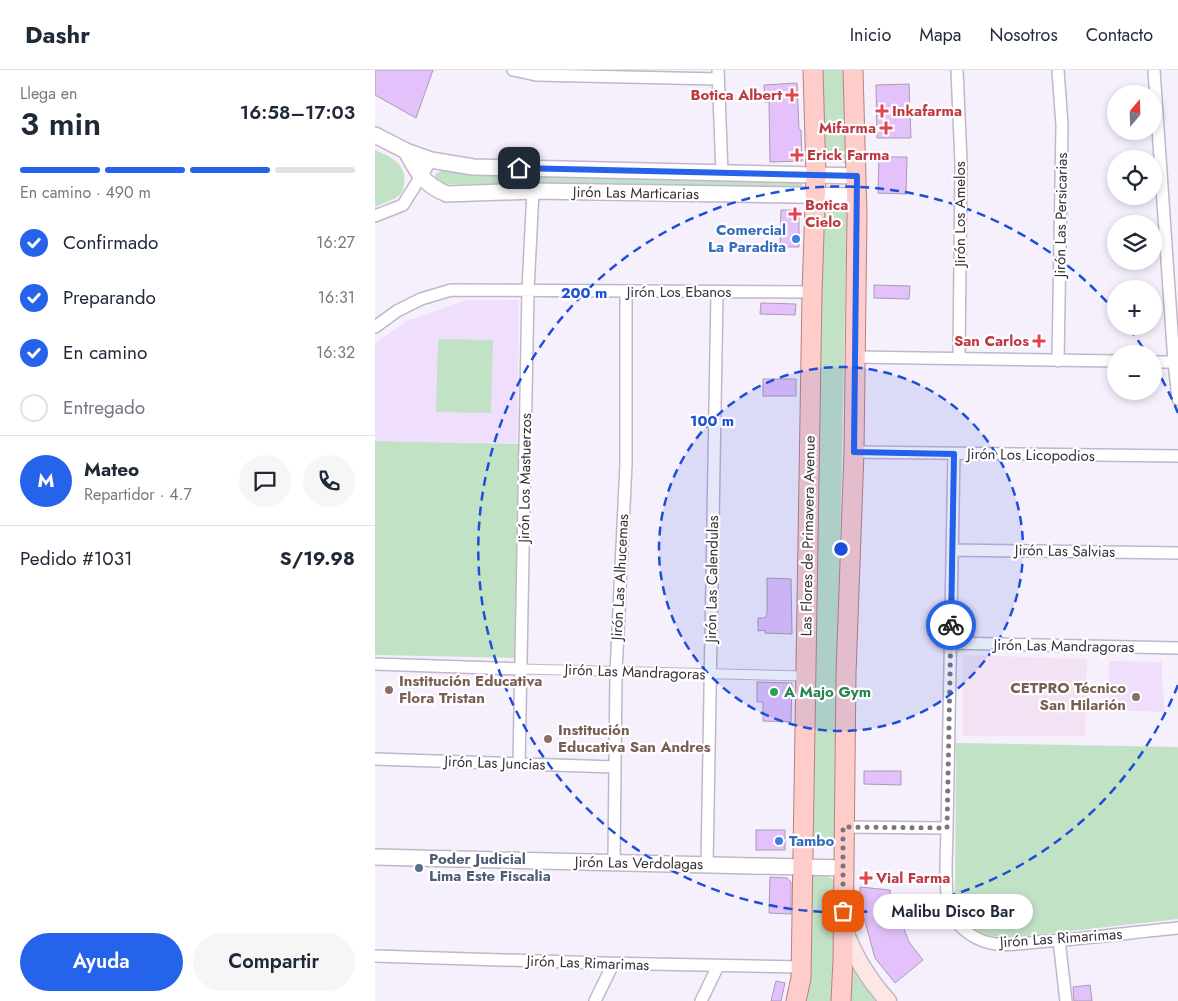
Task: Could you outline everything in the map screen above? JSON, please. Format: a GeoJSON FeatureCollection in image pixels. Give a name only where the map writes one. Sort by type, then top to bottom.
{"type":"FeatureCollection","features":[{"type":"Feature","properties":{"kind":"main road","name":"Las Flores de Primavera Avenue"},"geometry":{"type":"LineString","coordinates":[[797,1001],[801,978],[812,292],[816,174],[813,70]]}},
{"type":"Feature","properties":{"kind":"main road"},"geometry":{"type":"LineString","coordinates":[[841,1001],[846,673],[854,452],[857,176],[853,70]]}},
{"type":"Feature","properties":{"kind":"main road"},"geometry":{"type":"LineString","coordinates":[[843,926],[862,969],[888,1001]]}},
{"type":"Feature","properties":{"kind":"street"},"geometry":{"type":"LineString","coordinates":[[513,70],[536,75],[718,74],[723,172]]}},
{"type":"Feature","properties":{"kind":"street","name":"Jirón Los Amelos"},"geometry":{"type":"LineString","coordinates":[[957,70],[961,162],[959,358]]}},
{"type":"Feature","properties":{"kind":"street","name":"Jirón Las Persicarias"},"geometry":{"type":"LineString","coordinates":[[1058,70],[1062,125],[1058,361]]}},
{"type":"Feature","properties":{"kind":"street"},"geometry":{"type":"LineString","coordinates":[[1155,70],[1178,399]]}},
{"type":"Feature","properties":{"kind":"street"},"geometry":{"type":"LineString","coordinates":[[375,135],[406,151],[431,160],[473,167],[857,176]]}},
{"type":"Feature","properties":{"kind":"street","name":"Jirón Las Marticarias"},"geometry":{"type":"LineString","coordinates":[[406,151],[420,176],[435,189],[447,194],[533,191],[857,196]]}},
{"type":"Feature","properties":{"kind":"street"},"geometry":{"type":"LineString","coordinates":[[375,216],[403,205],[431,160]]}},
{"type":"Feature","properties":{"kind":"street","name":"Jirón Los Mastuerzos"},"geometry":{"type":"LineString","coordinates":[[519,764],[529,290],[533,191]]}},
{"type":"Feature","properties":{"kind":"street","name":"Jirón Los Ebanos"},"geometry":{"type":"LineString","coordinates":[[375,327],[421,298],[451,290],[812,292]]}},
{"type":"Feature","properties":{"kind":"street","name":"Jirón Las Alhucemas"},"geometry":{"type":"LineString","coordinates":[[614,863],[616,672],[626,464],[626,292]]}},
{"type":"Feature","properties":{"kind":"street","name":"Jirón Las Calendulas"},"geometry":{"type":"LineString","coordinates":[[707,865],[717,292]]}},
{"type":"Feature","properties":{"kind":"street"},"geometry":{"type":"LineString","coordinates":[[855,357],[1107,361]]}},
{"type":"Feature","properties":{"kind":"street"},"geometry":{"type":"LineString","coordinates":[[1162,362],[1176,362]]}},
{"type":"Feature","properties":{"kind":"street","name":"Jirón Los Licopodios"},"geometry":{"type":"LineString","coordinates":[[854,452],[1178,456]]}},
{"type":"Feature","properties":{"kind":"street","name":"Jirón Las Rimarimas"},"geometry":{"type":"LineString","coordinates":[[954,454],[947,828],[948,904],[952,914],[964,930],[983,941],[995,944],[1059,940],[1178,928]]}},
{"type":"Feature","properties":{"kind":"street","name":"Jirón Las Salvias"},"geometry":{"type":"LineString","coordinates":[[952,550],[1178,553]]}},
{"type":"Feature","properties":{"kind":"street","name":"Jirón Las Mandragoras"},"geometry":{"type":"LineString","coordinates":[[951,643],[1178,648]]}},
{"type":"Feature","properties":{"kind":"street","name":"Jirón Las Mandragoras"},"geometry":{"type":"LineString","coordinates":[[375,664],[805,676]]}},
{"type":"Feature","properties":{"kind":"street","name":"Jirón Las Juncias"},"geometry":{"type":"LineString","coordinates":[[375,759],[615,767]]}},
{"type":"Feature","properties":{"kind":"street"},"geometry":{"type":"LineString","coordinates":[[843,827],[947,828]]}},
{"type":"Feature","properties":{"kind":"street","name":"Jirón Las Verdolagas"},"geometry":{"type":"LineString","coordinates":[[375,857],[843,868]]}},
{"type":"Feature","properties":{"kind":"street"},"geometry":{"type":"LineString","coordinates":[[1059,940],[1066,1001]]}},
{"type":"Feature","properties":{"kind":"street","name":"Jirón Las Rimarimas"},"geometry":{"type":"LineString","coordinates":[[375,956],[613,964],[800,967]]}},
{"type":"Feature","properties":{"kind":"street"},"geometry":{"type":"LineString","coordinates":[[595,1001],[613,964]]}},
{"type":"Feature","properties":{"kind":"street"},"geometry":{"type":"LineString","coordinates":[[701,1001],[718,966]]}},
{"type":"Feature","properties":{"kind":"shaded area"},"geometry":{"type":"Polygon","coordinates":[[[466,300],[519,300],[517,443],[375,441],[375,343],[407,321],[466,300]]]}},
{"type":"Feature","properties":{"kind":"shaded area"},"geometry":{"type":"Polygon","coordinates":[[[963,655],[1087,659],[1085,736],[963,736],[963,655]]]}},
{"type":"Feature","properties":{"kind":"shaded area","name":"CETPRO Técnico San Hilarión"},"geometry":{"type":"Polygon","coordinates":[[[1109,661],[1162,662],[1165,712],[1109,710],[1109,661]]]}},
{"type":"Feature","properties":{"kind":"green space"},"geometry":{"type":"Polygon","coordinates":[[[819,70],[846,70],[850,156],[845,163],[829,161],[823,158],[819,70]]]}},
{"type":"Feature","properties":{"kind":"green space"},"geometry":{"type":"Polygon","coordinates":[[[375,150],[395,161],[400,166],[405,177],[401,194],[375,207],[375,150]]]}},
{"type":"Feature","properties":{"kind":"green space"},"geometry":{"type":"Polygon","coordinates":[[[442,171],[800,179],[803,182],[802,187],[799,189],[440,184],[433,179],[437,173],[442,171]]]}},
{"type":"Feature","properties":{"kind":"green space"},"geometry":{"type":"Polygon","coordinates":[[[824,210],[844,210],[847,212],[834,841],[827,848],[816,848],[811,846],[821,213],[824,210]]]}},
{"type":"Feature","properties":{"kind":"green space"},"geometry":{"type":"Polygon","coordinates":[[[438,339],[493,340],[491,413],[436,412],[438,339]]]}},
{"type":"Feature","properties":{"kind":"green space"},"geometry":{"type":"Polygon","coordinates":[[[375,441],[519,444],[516,658],[375,655],[375,441]]]}},
{"type":"Feature","properties":{"kind":"green space"},"geometry":{"type":"Polygon","coordinates":[[[956,743],[1178,747],[1178,919],[1010,938],[991,936],[975,931],[963,920],[955,903],[956,743]]]}},
{"type":"Feature","properties":{"kind":"green space"},"geometry":{"type":"Polygon","coordinates":[[[813,875],[829,877],[834,880],[832,1001],[803,1001],[809,878],[813,875]]]}},
{"type":"Feature","properties":{"kind":"green space"},"geometry":{"type":"Polygon","coordinates":[[[852,967],[878,1001],[849,1001],[852,967]]]}},
{"type":"Feature","properties":{"kind":"building"},"geometry":{"type":"Polygon","coordinates":[[[375,70],[433,70],[416,118],[375,95],[375,70]]]}},
{"type":"Feature","properties":{"kind":"building"},"geometry":{"type":"Polygon","coordinates":[[[797,83],[802,161],[770,162],[769,102],[765,102],[764,85],[797,83]]]}},
{"type":"Feature","properties":{"kind":"building"},"geometry":{"type":"Polygon","coordinates":[[[909,84],[911,138],[877,138],[876,85],[909,84]]]}},
{"type":"Feature","properties":{"kind":"building"},"geometry":{"type":"Polygon","coordinates":[[[879,157],[907,157],[906,194],[878,193],[879,157]]]}},
{"type":"Feature","properties":{"kind":"building"},"geometry":{"type":"Polygon","coordinates":[[[781,210],[799,210],[799,247],[780,247],[781,210]]]}},
{"type":"Feature","properties":{"kind":"building"},"geometry":{"type":"Polygon","coordinates":[[[874,285],[910,286],[909,299],[874,298],[874,285]]]}},
{"type":"Feature","properties":{"kind":"building"},"geometry":{"type":"Polygon","coordinates":[[[761,303],[796,304],[795,315],[760,314],[761,303]]]}},
{"type":"Feature","properties":{"kind":"building"},"geometry":{"type":"Polygon","coordinates":[[[763,379],[796,379],[796,396],[763,396],[763,379]]]}},
{"type":"Feature","properties":{"kind":"building"},"geometry":{"type":"Polygon","coordinates":[[[767,578],[791,579],[792,634],[765,633],[765,630],[758,631],[758,618],[765,618],[767,614],[767,578]]]}},
{"type":"Feature","properties":{"kind":"building"},"geometry":{"type":"Polygon","coordinates":[[[757,682],[792,683],[791,722],[763,721],[763,702],[757,702],[757,682]]]}},
{"type":"Feature","properties":{"kind":"building"},"geometry":{"type":"Polygon","coordinates":[[[864,771],[901,771],[901,785],[864,784],[864,771]]]}},
{"type":"Feature","properties":{"kind":"building"},"geometry":{"type":"Polygon","coordinates":[[[756,830],[785,830],[785,850],[756,850],[756,830]]]}},
{"type":"Feature","properties":{"kind":"building"},"geometry":{"type":"Polygon","coordinates":[[[770,877],[787,878],[791,882],[791,914],[769,913],[770,877]]]}},
{"type":"Feature","properties":{"kind":"building"},"geometry":{"type":"Polygon","coordinates":[[[860,887],[890,890],[891,904],[901,903],[905,920],[901,921],[909,942],[923,960],[895,983],[875,958],[861,907],[860,887]]]}},
{"type":"Feature","properties":{"kind":"building"},"geometry":{"type":"Polygon","coordinates":[[[776,981],[785,983],[781,1001],[771,1001],[776,981]]]}},
{"type":"Feature","properties":{"kind":"building"},"geometry":{"type":"Polygon","coordinates":[[[1090,985],[1092,1001],[1074,1001],[1073,987],[1090,985]]]}},
{"type":"Feature","properties":{"kind":"way so far"},"geometry":{"type":"LineString","coordinates":[[843,911],[843,827],[947,828],[951,625]]}},
{"type":"Feature","properties":{"kind":"place","name":"Botica Albert"},"geometry":{"type":"Point","coordinates":[792,95]}},
{"type":"Feature","properties":{"kind":"place","name":"Inkafarma"},"geometry":{"type":"Point","coordinates":[882,111]}},
{"type":"Feature","properties":{"kind":"place","name":"Mifarma"},"geometry":{"type":"Point","coordinates":[886,128]}},
{"type":"Feature","properties":{"kind":"place","name":"Erick Farma"},"geometry":{"type":"Point","coordinates":[797,155]}},
{"type":"Feature","properties":{"kind":"place","name":"Botica Cielo"},"geometry":{"type":"Point","coordinates":[795,214]}},
{"type":"Feature","properties":{"kind":"place","name":"Comercial La Paradita"},"geometry":{"type":"Point","coordinates":[796,239]}},
{"type":"Feature","properties":{"kind":"place","name":"San Carlos"},"geometry":{"type":"Point","coordinates":[1039,341]}},
{"type":"Feature","properties":{"kind":"place","name":"Institución Educativa Flora Tristan"},"geometry":{"type":"Point","coordinates":[389,690]}},
{"type":"Feature","properties":{"kind":"place","name":"A Majo Gym"},"geometry":{"type":"Point","coordinates":[774,692]}},
{"type":"Feature","properties":{"kind":"place","name":"CETPRO Técnico San Hilarión"},"geometry":{"type":"Point","coordinates":[1136,697]}},
{"type":"Feature","properties":{"kind":"place","name":"Institución Educativa San Andres"},"geometry":{"type":"Point","coordinates":[548,739]}},
{"type":"Feature","properties":{"kind":"place","name":"Tambo"},"geometry":{"type":"Point","coordinates":[779,841]}},
{"type":"Feature","properties":{"kind":"place","name":"Poder Judicial Lima Este Fiscalia"},"geometry":{"type":"Point","coordinates":[419,868]}},
{"type":"Feature","properties":{"kind":"place","name":"Vial Farma"},"geometry":{"type":"Point","coordinates":[866,878]}},
{"type":"Feature","properties":{"kind":"place","name":"Malibu Disco Bar"},"geometry":{"type":"Point","coordinates":[843,911]}},
{"type":"Feature","properties":{"kind":"route"},"geometry":{"type":"LineString","coordinates":[[519,168],[857,176],[854,452],[954,454],[951,625]]}}]}
